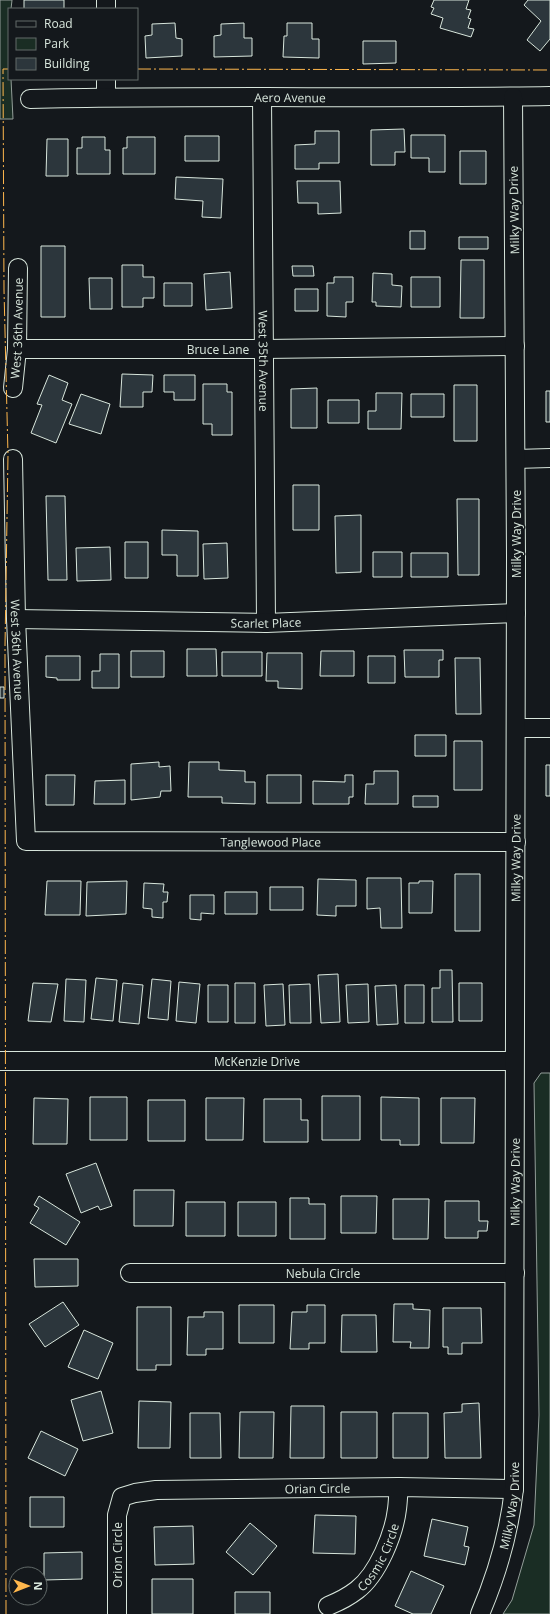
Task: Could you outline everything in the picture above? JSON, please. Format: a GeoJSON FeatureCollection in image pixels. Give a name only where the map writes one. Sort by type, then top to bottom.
{"type":"FeatureCollection","features":[{"type":"Feature","properties":{"kind":"street"},"geometry":{"type":"LineString","coordinates":[[106,80],[106,97]]}},
{"type":"Feature","properties":{"kind":"street","name":"Aero Avenue"},"geometry":{"type":"LineString","coordinates":[[30,99],[106,97],[262,98],[550,96]]}},
{"type":"Feature","properties":{"kind":"street","name":"Milky Way Drive"},"geometry":{"type":"LineString","coordinates":[[480,1614],[494,1583],[500,1562],[511,1516],[514,1489],[516,459],[513,97]]}},
{"type":"Feature","properties":{"kind":"street","name":"West 35th Avenue"},"geometry":{"type":"LineString","coordinates":[[262,98],[266,623]]}},
{"type":"Feature","properties":{"kind":"street","name":"West 36th Avenue"},"geometry":{"type":"LineString","coordinates":[[13,388],[17,349],[18,268]]}},
{"type":"Feature","properties":{"kind":"street","name":"Bruce Lane"},"geometry":{"type":"LineString","coordinates":[[17,349],[264,349],[515,346]]}},
{"type":"Feature","properties":{"kind":"street"},"geometry":{"type":"LineString","coordinates":[[516,459],[550,458]]}},
{"type":"Feature","properties":{"kind":"street","name":"West 36th Avenue"},"geometry":{"type":"LineString","coordinates":[[13,459],[6,490],[16,619],[26,841]]}},
{"type":"Feature","properties":{"kind":"street","name":"Scarlet Place"},"geometry":{"type":"LineString","coordinates":[[16,619],[266,623],[516,613]]}},
{"type":"Feature","properties":{"kind":"street"},"geometry":{"type":"LineString","coordinates":[[516,728],[550,728]]}},
{"type":"Feature","properties":{"kind":"street","name":"Tanglewood Place"},"geometry":{"type":"LineString","coordinates":[[26,841],[516,842]]}},
{"type":"Feature","properties":{"kind":"street","name":"McKenzie Drive"},"geometry":{"type":"LineString","coordinates":[[0,1060],[514,1061]]}},
{"type":"Feature","properties":{"kind":"street","name":"Nebula Circle"},"geometry":{"type":"LineString","coordinates":[[130,1273],[515,1273]]}},
{"type":"Feature","properties":{"kind":"street","name":"Orian Circle"},"geometry":{"type":"LineString","coordinates":[[122,1497],[135,1493],[156,1490],[399,1487],[514,1489]]}},
{"type":"Feature","properties":{"kind":"street","name":"Cosmic Circle"},"geometry":{"type":"LineString","coordinates":[[328,1606],[358,1590],[374,1570],[387,1544],[393,1526],[397,1509],[399,1487]]}},
{"type":"Feature","properties":{"kind":"street","name":"Orion Circle"},"geometry":{"type":"LineString","coordinates":[[117,1614],[117,1514],[122,1497]]}},
{"type":"Feature","properties":{"kind":"green space"},"geometry":{"type":"Polygon","coordinates":[[[0,0],[12,0],[11,8],[8,8],[8,80],[11,80],[13,119],[0,119],[0,0]]]}},
{"type":"Feature","properties":{"kind":"green space"},"geometry":{"type":"Polygon","coordinates":[[[541,1073],[550,1073],[550,1614],[503,1614],[512,1600],[534,1525],[539,1415],[534,1083],[541,1073]]]}},
{"type":"Feature","properties":{"kind":"building"},"geometry":{"type":"Polygon","coordinates":[[[24,0],[64,0],[64,8],[24,8],[24,0]]]}},
{"type":"Feature","properties":{"kind":"building"},"geometry":{"type":"Polygon","coordinates":[[[434,0],[469,0],[466,9],[471,10],[468,18],[471,19],[468,28],[474,29],[471,37],[440,28],[443,18],[431,14],[434,8],[431,7],[434,0]]]}},
{"type":"Feature","properties":{"kind":"building"},"geometry":{"type":"Polygon","coordinates":[[[528,0],[550,0],[550,39],[540,51],[527,40],[541,21],[524,5],[528,0]]]}},
{"type":"Feature","properties":{"kind":"building"},"geometry":{"type":"Polygon","coordinates":[[[175,23],[176,38],[182,39],[182,56],[146,58],[145,36],[152,35],[152,24],[175,23]]]}},
{"type":"Feature","properties":{"kind":"building"},"geometry":{"type":"Polygon","coordinates":[[[244,23],[244,38],[252,38],[252,56],[214,57],[214,36],[221,35],[221,24],[244,23]]]}},
{"type":"Feature","properties":{"kind":"building"},"geometry":{"type":"Polygon","coordinates":[[[287,23],[312,23],[312,39],[319,39],[319,58],[283,57],[284,36],[287,36],[287,23]]]}},
{"type":"Feature","properties":{"kind":"building"},"geometry":{"type":"Polygon","coordinates":[[[363,41],[396,41],[396,63],[363,64],[363,41]]]}},
{"type":"Feature","properties":{"kind":"building"},"geometry":{"type":"Polygon","coordinates":[[[404,129],[405,152],[395,152],[395,165],[371,165],[371,130],[404,129]]]}},
{"type":"Feature","properties":{"kind":"building"},"geometry":{"type":"Polygon","coordinates":[[[315,131],[339,131],[339,163],[319,163],[319,169],[295,169],[295,145],[315,144],[315,131]]]}},
{"type":"Feature","properties":{"kind":"building"},"geometry":{"type":"Polygon","coordinates":[[[411,135],[445,135],[445,172],[429,172],[429,158],[411,158],[411,135]]]}},
{"type":"Feature","properties":{"kind":"building"},"geometry":{"type":"Polygon","coordinates":[[[185,136],[219,136],[219,161],[185,161],[185,136]]]}},
{"type":"Feature","properties":{"kind":"building"},"geometry":{"type":"Polygon","coordinates":[[[82,137],[105,137],[105,150],[110,150],[110,174],[77,174],[77,148],[82,148],[82,137]]]}},
{"type":"Feature","properties":{"kind":"building"},"geometry":{"type":"Polygon","coordinates":[[[127,137],[155,137],[155,174],[123,174],[123,148],[127,148],[127,137]]]}},
{"type":"Feature","properties":{"kind":"building"},"geometry":{"type":"Polygon","coordinates":[[[47,139],[68,139],[68,176],[46,176],[47,139]]]}},
{"type":"Feature","properties":{"kind":"building"},"geometry":{"type":"Polygon","coordinates":[[[460,151],[486,151],[486,184],[460,184],[460,151]]]}},
{"type":"Feature","properties":{"kind":"building"},"geometry":{"type":"Polygon","coordinates":[[[176,177],[223,179],[221,218],[202,217],[203,201],[175,199],[176,177]]]}},
{"type":"Feature","properties":{"kind":"building"},"geometry":{"type":"Polygon","coordinates":[[[297,181],[340,181],[341,213],[318,214],[318,203],[298,203],[297,181]]]}},
{"type":"Feature","properties":{"kind":"building"},"geometry":{"type":"Polygon","coordinates":[[[410,231],[425,231],[425,249],[410,249],[410,231]]]}},
{"type":"Feature","properties":{"kind":"building"},"geometry":{"type":"Polygon","coordinates":[[[459,237],[488,237],[488,249],[459,249],[459,237]]]}},
{"type":"Feature","properties":{"kind":"building"},"geometry":{"type":"Polygon","coordinates":[[[41,246],[65,246],[65,317],[41,317],[41,246]]]}},
{"type":"Feature","properties":{"kind":"building"},"geometry":{"type":"Polygon","coordinates":[[[461,260],[484,260],[484,318],[460,318],[461,260]]]}},
{"type":"Feature","properties":{"kind":"building"},"geometry":{"type":"Polygon","coordinates":[[[122,265],[143,265],[143,277],[154,277],[154,298],[143,298],[143,307],[122,307],[122,265]]]}},
{"type":"Feature","properties":{"kind":"building"},"geometry":{"type":"Polygon","coordinates":[[[292,266],[313,266],[314,276],[293,276],[292,266]]]}},
{"type":"Feature","properties":{"kind":"building"},"geometry":{"type":"Polygon","coordinates":[[[230,272],[232,308],[206,310],[204,274],[230,272]]]}},
{"type":"Feature","properties":{"kind":"building"},"geometry":{"type":"Polygon","coordinates":[[[373,273],[392,274],[392,285],[402,286],[401,307],[376,306],[376,302],[372,302],[373,273]]]}},
{"type":"Feature","properties":{"kind":"building"},"geometry":{"type":"Polygon","coordinates":[[[334,277],[353,277],[353,302],[346,302],[346,317],[327,316],[327,283],[334,283],[334,277]]]}},
{"type":"Feature","properties":{"kind":"building"},"geometry":{"type":"Polygon","coordinates":[[[411,277],[440,277],[440,307],[411,307],[411,277]]]}},
{"type":"Feature","properties":{"kind":"building"},"geometry":{"type":"Polygon","coordinates":[[[89,278],[112,278],[112,309],[90,309],[89,278]]]}},
{"type":"Feature","properties":{"kind":"building"},"geometry":{"type":"Polygon","coordinates":[[[164,283],[192,283],[192,306],[164,306],[164,283]]]}},
{"type":"Feature","properties":{"kind":"building"},"geometry":{"type":"Polygon","coordinates":[[[295,289],[318,289],[318,311],[295,311],[295,289]]]}},
{"type":"Feature","properties":{"kind":"building"},"geometry":{"type":"Polygon","coordinates":[[[122,374],[153,375],[152,392],[143,392],[143,407],[120,407],[122,374]]]}},
{"type":"Feature","properties":{"kind":"building"},"geometry":{"type":"Polygon","coordinates":[[[49,375],[68,383],[62,400],[72,404],[56,443],[31,433],[42,405],[37,404],[49,375]]]}},
{"type":"Feature","properties":{"kind":"building"},"geometry":{"type":"Polygon","coordinates":[[[164,375],[195,375],[195,400],[174,400],[174,392],[164,392],[164,375]]]}},
{"type":"Feature","properties":{"kind":"building"},"geometry":{"type":"Polygon","coordinates":[[[203,384],[227,384],[227,392],[232,392],[232,435],[212,435],[212,424],[203,424],[203,384]]]}},
{"type":"Feature","properties":{"kind":"building"},"geometry":{"type":"Polygon","coordinates":[[[454,385],[477,385],[477,441],[454,441],[454,385]]]}},
{"type":"Feature","properties":{"kind":"building"},"geometry":{"type":"Polygon","coordinates":[[[317,388],[317,428],[291,428],[291,389],[317,388]]]}},
{"type":"Feature","properties":{"kind":"building"},"geometry":{"type":"Polygon","coordinates":[[[546,391],[550,391],[550,422],[546,422],[546,391]]]}},
{"type":"Feature","properties":{"kind":"building"},"geometry":{"type":"Polygon","coordinates":[[[376,393],[402,393],[401,429],[368,429],[368,411],[376,411],[376,393]]]}},
{"type":"Feature","properties":{"kind":"building"},"geometry":{"type":"Polygon","coordinates":[[[81,394],[110,404],[101,434],[69,424],[81,394]]]}},
{"type":"Feature","properties":{"kind":"building"},"geometry":{"type":"Polygon","coordinates":[[[411,394],[444,394],[444,417],[411,417],[411,394]]]}},
{"type":"Feature","properties":{"kind":"building"},"geometry":{"type":"Polygon","coordinates":[[[328,400],[359,400],[359,423],[328,423],[328,400]]]}},
{"type":"Feature","properties":{"kind":"building"},"geometry":{"type":"Polygon","coordinates":[[[293,485],[319,485],[319,530],[293,530],[293,485]]]}},
{"type":"Feature","properties":{"kind":"building"},"geometry":{"type":"Polygon","coordinates":[[[46,496],[65,496],[67,580],[48,580],[46,496]]]}},
{"type":"Feature","properties":{"kind":"building"},"geometry":{"type":"Polygon","coordinates":[[[457,499],[479,499],[479,575],[458,575],[457,499]]]}},
{"type":"Feature","properties":{"kind":"building"},"geometry":{"type":"Polygon","coordinates":[[[361,515],[361,572],[336,573],[335,516],[361,515]]]}},
{"type":"Feature","properties":{"kind":"building"},"geometry":{"type":"Polygon","coordinates":[[[162,530],[198,531],[198,576],[177,576],[177,555],[162,555],[162,530]]]}},
{"type":"Feature","properties":{"kind":"building"},"geometry":{"type":"Polygon","coordinates":[[[125,542],[148,542],[148,578],[125,578],[125,542]]]}},
{"type":"Feature","properties":{"kind":"building"},"geometry":{"type":"Polygon","coordinates":[[[227,543],[228,578],[204,579],[203,544],[227,543]]]}},
{"type":"Feature","properties":{"kind":"building"},"geometry":{"type":"Polygon","coordinates":[[[110,547],[111,580],[77,581],[76,548],[110,547]]]}},
{"type":"Feature","properties":{"kind":"building"},"geometry":{"type":"Polygon","coordinates":[[[373,552],[402,552],[402,577],[373,577],[373,552]]]}},
{"type":"Feature","properties":{"kind":"building"},"geometry":{"type":"Polygon","coordinates":[[[411,553],[448,553],[448,577],[411,577],[411,553]]]}},
{"type":"Feature","properties":{"kind":"building"},"geometry":{"type":"Polygon","coordinates":[[[187,649],[216,649],[217,676],[187,676],[187,649]]]}},
{"type":"Feature","properties":{"kind":"building"},"geometry":{"type":"Polygon","coordinates":[[[404,650],[443,650],[443,660],[439,660],[439,677],[405,677],[404,650]]]}},
{"type":"Feature","properties":{"kind":"building"},"geometry":{"type":"Polygon","coordinates":[[[131,651],[164,651],[164,677],[131,677],[131,651]]]}},
{"type":"Feature","properties":{"kind":"building"},"geometry":{"type":"Polygon","coordinates":[[[321,651],[354,651],[354,676],[320,676],[321,651]]]}},
{"type":"Feature","properties":{"kind":"building"},"geometry":{"type":"Polygon","coordinates":[[[222,652],[262,652],[262,676],[222,676],[222,652]]]}},
{"type":"Feature","properties":{"kind":"building"},"geometry":{"type":"Polygon","coordinates":[[[267,653],[302,653],[302,689],[278,688],[278,681],[266,681],[267,653]]]}},
{"type":"Feature","properties":{"kind":"building"},"geometry":{"type":"Polygon","coordinates":[[[100,654],[119,654],[119,688],[92,688],[92,671],[100,671],[100,654]]]}},
{"type":"Feature","properties":{"kind":"building"},"geometry":{"type":"Polygon","coordinates":[[[46,656],[80,656],[80,680],[57,680],[57,678],[46,677],[46,656]]]}},
{"type":"Feature","properties":{"kind":"building"},"geometry":{"type":"Polygon","coordinates":[[[368,656],[395,656],[395,683],[368,683],[368,656]]]}},
{"type":"Feature","properties":{"kind":"building"},"geometry":{"type":"Polygon","coordinates":[[[455,658],[480,658],[481,714],[456,714],[455,658]]]}},
{"type":"Feature","properties":{"kind":"building"},"geometry":{"type":"Polygon","coordinates":[[[0,687],[4,687],[4,698],[0,698],[0,687]]]}},
{"type":"Feature","properties":{"kind":"building"},"geometry":{"type":"Polygon","coordinates":[[[415,735],[446,735],[446,756],[415,756],[415,735]]]}},
{"type":"Feature","properties":{"kind":"building"},"geometry":{"type":"Polygon","coordinates":[[[454,741],[482,741],[482,790],[454,790],[454,741]]]}},
{"type":"Feature","properties":{"kind":"building"},"geometry":{"type":"Polygon","coordinates":[[[159,762],[159,767],[170,766],[171,791],[161,791],[160,797],[131,800],[131,764],[159,762]]]}},
{"type":"Feature","properties":{"kind":"building"},"geometry":{"type":"Polygon","coordinates":[[[189,762],[219,762],[219,770],[245,771],[245,782],[255,782],[255,804],[222,803],[222,797],[188,797],[189,762]]]}},
{"type":"Feature","properties":{"kind":"building"},"geometry":{"type":"Polygon","coordinates":[[[546,765],[550,765],[550,796],[546,796],[546,765]]]}},
{"type":"Feature","properties":{"kind":"building"},"geometry":{"type":"Polygon","coordinates":[[[374,771],[398,771],[398,804],[365,804],[366,784],[374,784],[374,771]]]}},
{"type":"Feature","properties":{"kind":"building"},"geometry":{"type":"Polygon","coordinates":[[[46,775],[75,775],[74,805],[46,805],[46,775]]]}},
{"type":"Feature","properties":{"kind":"building"},"geometry":{"type":"Polygon","coordinates":[[[267,775],[301,775],[301,803],[267,803],[267,775]]]}},
{"type":"Feature","properties":{"kind":"building"},"geometry":{"type":"Polygon","coordinates":[[[345,775],[353,775],[353,797],[349,797],[349,804],[313,804],[313,781],[345,782],[345,775]]]}},
{"type":"Feature","properties":{"kind":"building"},"geometry":{"type":"Polygon","coordinates":[[[125,780],[125,804],[94,804],[95,781],[125,780]]]}},
{"type":"Feature","properties":{"kind":"building"},"geometry":{"type":"Polygon","coordinates":[[[413,796],[438,796],[438,807],[413,807],[413,796]]]}},
{"type":"Feature","properties":{"kind":"building"},"geometry":{"type":"Polygon","coordinates":[[[455,874],[480,874],[480,931],[455,931],[455,874]]]}},
{"type":"Feature","properties":{"kind":"building"},"geometry":{"type":"Polygon","coordinates":[[[367,878],[401,878],[402,928],[381,928],[380,908],[367,909],[367,878]]]}},
{"type":"Feature","properties":{"kind":"building"},"geometry":{"type":"Polygon","coordinates":[[[318,879],[356,880],[356,906],[336,906],[336,916],[317,915],[318,879]]]}},
{"type":"Feature","properties":{"kind":"building"},"geometry":{"type":"Polygon","coordinates":[[[47,881],[81,881],[80,915],[45,915],[47,881]]]}},
{"type":"Feature","properties":{"kind":"building"},"geometry":{"type":"Polygon","coordinates":[[[127,881],[126,914],[86,916],[87,882],[127,881]]]}},
{"type":"Feature","properties":{"kind":"building"},"geometry":{"type":"Polygon","coordinates":[[[419,881],[433,881],[432,913],[409,913],[409,883],[419,883],[419,881]]]}},
{"type":"Feature","properties":{"kind":"building"},"geometry":{"type":"Polygon","coordinates":[[[144,883],[164,884],[163,892],[168,892],[167,902],[163,902],[163,918],[152,917],[152,909],[143,908],[144,883]]]}},
{"type":"Feature","properties":{"kind":"building"},"geometry":{"type":"Polygon","coordinates":[[[270,887],[303,887],[303,910],[270,910],[270,887]]]}},
{"type":"Feature","properties":{"kind":"building"},"geometry":{"type":"Polygon","coordinates":[[[225,892],[257,892],[257,914],[225,914],[225,892]]]}},
{"type":"Feature","properties":{"kind":"building"},"geometry":{"type":"Polygon","coordinates":[[[190,895],[214,895],[214,914],[201,913],[201,920],[190,919],[190,895]]]}},
{"type":"Feature","properties":{"kind":"building"},"geometry":{"type":"Polygon","coordinates":[[[440,970],[452,970],[453,1022],[432,1022],[432,988],[440,988],[440,970]]]}},
{"type":"Feature","properties":{"kind":"building"},"geometry":{"type":"Polygon","coordinates":[[[338,974],[340,1022],[321,1023],[318,975],[338,974]]]}},
{"type":"Feature","properties":{"kind":"building"},"geometry":{"type":"Polygon","coordinates":[[[96,978],[117,980],[113,1021],[91,1019],[96,978]]]}},
{"type":"Feature","properties":{"kind":"building"},"geometry":{"type":"Polygon","coordinates":[[[66,979],[86,980],[84,1022],[64,1021],[66,979]]]}},
{"type":"Feature","properties":{"kind":"building"},"geometry":{"type":"Polygon","coordinates":[[[152,979],[171,981],[168,1020],[148,1018],[152,979]]]}},
{"type":"Feature","properties":{"kind":"building"},"geometry":{"type":"Polygon","coordinates":[[[179,982],[200,984],[196,1023],[176,1021],[179,982]]]}},
{"type":"Feature","properties":{"kind":"building"},"geometry":{"type":"Polygon","coordinates":[[[33,983],[58,984],[51,1022],[28,1021],[33,983]]]}},
{"type":"Feature","properties":{"kind":"building"},"geometry":{"type":"Polygon","coordinates":[[[123,983],[143,985],[139,1024],[119,1022],[123,983]]]}},
{"type":"Feature","properties":{"kind":"building"},"geometry":{"type":"Polygon","coordinates":[[[235,983],[255,983],[255,1023],[235,1023],[235,983]]]}},
{"type":"Feature","properties":{"kind":"building"},"geometry":{"type":"Polygon","coordinates":[[[459,983],[482,983],[482,1021],[459,1021],[459,983]]]}},
{"type":"Feature","properties":{"kind":"building"},"geometry":{"type":"Polygon","coordinates":[[[283,984],[285,1025],[266,1026],[264,985],[283,984]]]}},
{"type":"Feature","properties":{"kind":"building"},"geometry":{"type":"Polygon","coordinates":[[[310,984],[311,1023],[290,1023],[289,985],[310,984]]]}},
{"type":"Feature","properties":{"kind":"building"},"geometry":{"type":"Polygon","coordinates":[[[368,984],[369,1022],[348,1023],[346,985],[368,984]]]}},
{"type":"Feature","properties":{"kind":"building"},"geometry":{"type":"Polygon","coordinates":[[[208,985],[228,985],[228,1022],[208,1022],[208,985]]]}},
{"type":"Feature","properties":{"kind":"building"},"geometry":{"type":"Polygon","coordinates":[[[396,985],[398,1024],[377,1025],[375,986],[396,985]]]}},
{"type":"Feature","properties":{"kind":"building"},"geometry":{"type":"Polygon","coordinates":[[[405,985],[424,985],[424,1023],[405,1023],[405,985]]]}},
{"type":"Feature","properties":{"kind":"building"},"geometry":{"type":"Polygon","coordinates":[[[322,1096],[360,1096],[360,1140],[322,1140],[322,1096]]]}},
{"type":"Feature","properties":{"kind":"building"},"geometry":{"type":"Polygon","coordinates":[[[90,1097],[127,1097],[127,1140],[90,1140],[90,1097]]]}},
{"type":"Feature","properties":{"kind":"building"},"geometry":{"type":"Polygon","coordinates":[[[381,1097],[419,1098],[419,1145],[400,1145],[400,1140],[381,1140],[381,1097]]]}},
{"type":"Feature","properties":{"kind":"building"},"geometry":{"type":"Polygon","coordinates":[[[34,1098],[68,1099],[67,1144],[33,1144],[34,1098]]]}},
{"type":"Feature","properties":{"kind":"building"},"geometry":{"type":"Polygon","coordinates":[[[206,1098],[244,1098],[243,1140],[206,1140],[206,1098]]]}},
{"type":"Feature","properties":{"kind":"building"},"geometry":{"type":"Polygon","coordinates":[[[441,1098],[475,1098],[474,1143],[441,1143],[441,1098]]]}},
{"type":"Feature","properties":{"kind":"building"},"geometry":{"type":"Polygon","coordinates":[[[264,1099],[301,1099],[301,1120],[308,1120],[308,1142],[264,1142],[264,1099]]]}},
{"type":"Feature","properties":{"kind":"building"},"geometry":{"type":"Polygon","coordinates":[[[148,1100],[185,1100],[185,1141],[148,1141],[148,1100]]]}},
{"type":"Feature","properties":{"kind":"building"},"geometry":{"type":"Polygon","coordinates":[[[96,1163],[112,1206],[100,1210],[98,1206],[81,1213],[66,1174],[96,1163]]]}},
{"type":"Feature","properties":{"kind":"building"},"geometry":{"type":"Polygon","coordinates":[[[134,1190],[174,1190],[173,1226],[134,1226],[134,1190]]]}},
{"type":"Feature","properties":{"kind":"building"},"geometry":{"type":"Polygon","coordinates":[[[39,1196],[80,1222],[66,1245],[30,1223],[39,1208],[34,1205],[39,1196]]]}},
{"type":"Feature","properties":{"kind":"building"},"geometry":{"type":"Polygon","coordinates":[[[341,1196],[377,1196],[376,1233],[341,1233],[341,1196]]]}},
{"type":"Feature","properties":{"kind":"building"},"geometry":{"type":"Polygon","coordinates":[[[290,1198],[309,1198],[309,1204],[325,1204],[325,1239],[290,1239],[290,1198]]]}},
{"type":"Feature","properties":{"kind":"building"},"geometry":{"type":"Polygon","coordinates":[[[393,1199],[429,1199],[428,1239],[393,1239],[393,1199]]]}},
{"type":"Feature","properties":{"kind":"building"},"geometry":{"type":"Polygon","coordinates":[[[445,1201],[479,1201],[479,1221],[488,1221],[487,1231],[478,1231],[478,1238],[445,1238],[445,1201]]]}},
{"type":"Feature","properties":{"kind":"building"},"geometry":{"type":"Polygon","coordinates":[[[186,1202],[225,1202],[225,1236],[186,1236],[186,1202]]]}},
{"type":"Feature","properties":{"kind":"building"},"geometry":{"type":"Polygon","coordinates":[[[238,1202],[276,1202],[276,1236],[238,1236],[238,1202]]]}},
{"type":"Feature","properties":{"kind":"building"},"geometry":{"type":"Polygon","coordinates":[[[34,1259],[78,1259],[78,1286],[35,1287],[34,1259]]]}},
{"type":"Feature","properties":{"kind":"building"},"geometry":{"type":"Polygon","coordinates":[[[63,1302],[79,1325],[45,1347],[29,1324],[63,1302]]]}},
{"type":"Feature","properties":{"kind":"building"},"geometry":{"type":"Polygon","coordinates":[[[394,1304],[413,1304],[413,1309],[430,1310],[429,1348],[410,1348],[411,1342],[393,1342],[394,1304]]]}},
{"type":"Feature","properties":{"kind":"building"},"geometry":{"type":"Polygon","coordinates":[[[239,1305],[274,1305],[274,1343],[239,1343],[239,1305]]]}},
{"type":"Feature","properties":{"kind":"building"},"geometry":{"type":"Polygon","coordinates":[[[307,1305],[325,1305],[325,1343],[309,1343],[309,1349],[290,1349],[292,1312],[307,1312],[307,1305]]]}},
{"type":"Feature","properties":{"kind":"building"},"geometry":{"type":"Polygon","coordinates":[[[137,1307],[171,1307],[171,1365],[156,1365],[156,1370],[137,1370],[137,1307]]]}},
{"type":"Feature","properties":{"kind":"building"},"geometry":{"type":"Polygon","coordinates":[[[443,1308],[481,1308],[482,1343],[462,1343],[462,1354],[448,1354],[448,1347],[443,1347],[443,1308]]]}},
{"type":"Feature","properties":{"kind":"building"},"geometry":{"type":"Polygon","coordinates":[[[204,1312],[223,1312],[223,1349],[206,1349],[206,1355],[187,1355],[188,1317],[204,1317],[204,1312]]]}},
{"type":"Feature","properties":{"kind":"building"},"geometry":{"type":"Polygon","coordinates":[[[342,1315],[376,1315],[377,1352],[341,1352],[342,1315]]]}},
{"type":"Feature","properties":{"kind":"building"},"geometry":{"type":"Polygon","coordinates":[[[84,1330],[113,1343],[98,1379],[68,1367],[84,1330]]]}},
{"type":"Feature","properties":{"kind":"building"},"geometry":{"type":"Polygon","coordinates":[[[101,1391],[113,1433],[83,1441],[71,1400],[101,1391]]]}},
{"type":"Feature","properties":{"kind":"building"},"geometry":{"type":"Polygon","coordinates":[[[139,1401],[171,1402],[170,1448],[138,1448],[139,1401]]]}},
{"type":"Feature","properties":{"kind":"building"},"geometry":{"type":"Polygon","coordinates":[[[479,1403],[481,1458],[445,1458],[444,1413],[462,1412],[462,1404],[479,1403]]]}},
{"type":"Feature","properties":{"kind":"building"},"geometry":{"type":"Polygon","coordinates":[[[291,1406],[324,1406],[324,1458],[290,1458],[291,1406]]]}},
{"type":"Feature","properties":{"kind":"building"},"geometry":{"type":"Polygon","coordinates":[[[240,1412],[274,1412],[273,1458],[239,1458],[240,1412]]]}},
{"type":"Feature","properties":{"kind":"building"},"geometry":{"type":"Polygon","coordinates":[[[341,1412],[377,1412],[377,1458],[341,1458],[341,1412]]]}},
{"type":"Feature","properties":{"kind":"building"},"geometry":{"type":"Polygon","coordinates":[[[190,1413],[220,1413],[221,1458],[190,1458],[190,1413]]]}},
{"type":"Feature","properties":{"kind":"building"},"geometry":{"type":"Polygon","coordinates":[[[393,1413],[428,1413],[428,1458],[393,1458],[393,1413]]]}},
{"type":"Feature","properties":{"kind":"building"},"geometry":{"type":"Polygon","coordinates":[[[41,1431],[78,1449],[65,1476],[28,1458],[41,1431]]]}},
{"type":"Feature","properties":{"kind":"building"},"geometry":{"type":"Polygon","coordinates":[[[30,1497],[64,1497],[64,1527],[30,1527],[30,1497]]]}},
{"type":"Feature","properties":{"kind":"building"},"geometry":{"type":"Polygon","coordinates":[[[315,1515],[356,1516],[355,1554],[313,1553],[315,1515]]]}},
{"type":"Feature","properties":{"kind":"building"},"geometry":{"type":"Polygon","coordinates":[[[432,1519],[468,1527],[464,1546],[469,1547],[465,1565],[424,1556],[432,1519]]]}},
{"type":"Feature","properties":{"kind":"building"},"geometry":{"type":"Polygon","coordinates":[[[250,1523],[277,1546],[253,1575],[226,1552],[250,1523]]]}},
{"type":"Feature","properties":{"kind":"building"},"geometry":{"type":"Polygon","coordinates":[[[193,1526],[194,1564],[155,1565],[154,1527],[193,1526]]]}},
{"type":"Feature","properties":{"kind":"building"},"geometry":{"type":"Polygon","coordinates":[[[82,1552],[82,1579],[48,1580],[48,1566],[44,1566],[44,1553],[82,1552]]]}},
{"type":"Feature","properties":{"kind":"building"},"geometry":{"type":"Polygon","coordinates":[[[411,1571],[444,1586],[431,1614],[413,1614],[395,1606],[411,1571]]]}},
{"type":"Feature","properties":{"kind":"building"},"geometry":{"type":"Polygon","coordinates":[[[152,1579],[193,1579],[193,1614],[152,1614],[152,1579]]]}},
{"type":"Feature","properties":{"kind":"building"},"geometry":{"type":"Polygon","coordinates":[[[235,1592],[270,1592],[270,1614],[235,1614],[235,1592]]]}},
{"type":"Feature","properties":{"kind":"power"},"geometry":{"type":"LineString","coordinates":[[6,1614],[5,647],[8,455],[4,290],[3,69],[8,69]]}},
{"type":"Feature","properties":{"kind":"power"},"geometry":{"type":"LineString","coordinates":[[138,69],[550,70]]}}]}
